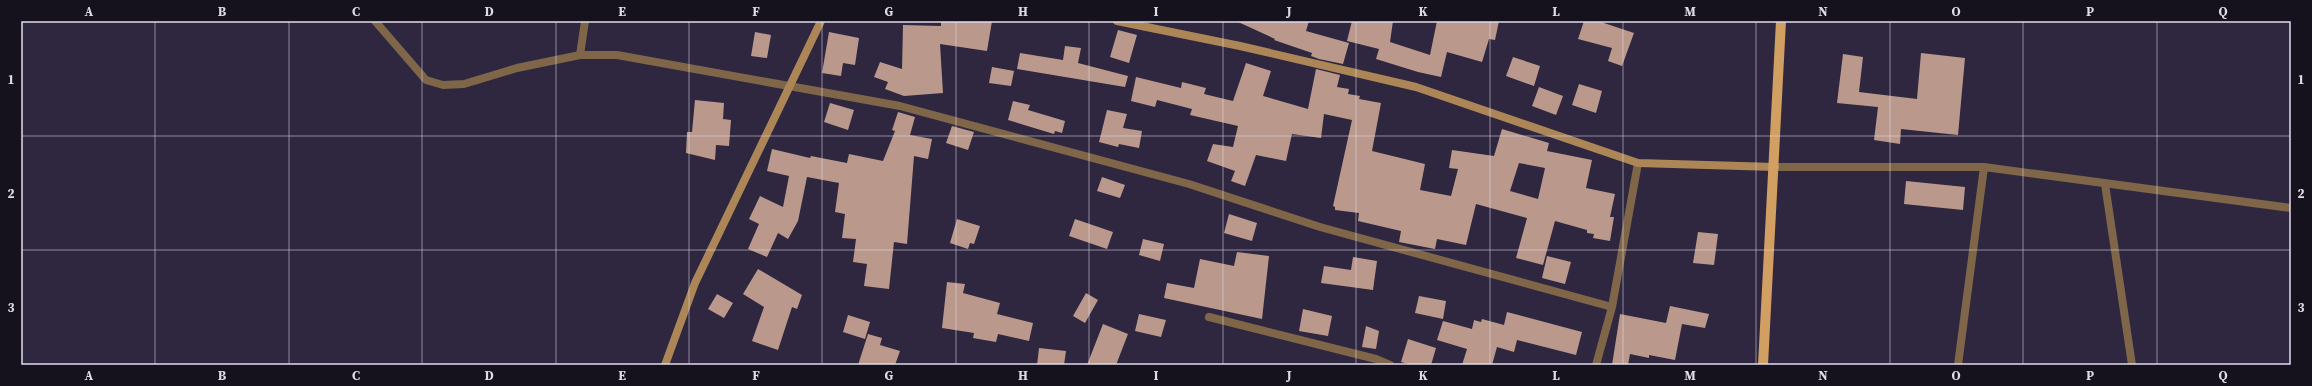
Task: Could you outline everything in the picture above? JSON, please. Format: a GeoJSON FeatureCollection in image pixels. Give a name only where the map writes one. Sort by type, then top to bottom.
{"type":"FeatureCollection","features":[{"type":"Feature","properties":{"kind":"main road"},"geometry":{"type":"LineString","coordinates":[[1763,365],[1775,167],[1781,21]]}},
{"type":"Feature","properties":{"kind":"street"},"geometry":{"type":"LineString","coordinates":[[375,21],[426,80],[443,85],[464,84],[517,68],[580,55],[617,55],[900,106],[999,131],[1189,184],[1320,227],[1612,307]]}},
{"type":"Feature","properties":{"kind":"street"},"geometry":{"type":"LineString","coordinates":[[580,55],[586,21]]}},
{"type":"Feature","properties":{"kind":"street"},"geometry":{"type":"LineString","coordinates":[[665,365],[695,283],[788,86],[821,21]]}},
{"type":"Feature","properties":{"kind":"street"},"geometry":{"type":"LineString","coordinates":[[1117,21],[1240,46],[1416,87],[1638,163],[1775,167],[1984,167],[2291,208]]}},
{"type":"Feature","properties":{"kind":"street"},"geometry":{"type":"LineString","coordinates":[[1596,365],[1612,307],[1638,163]]}},
{"type":"Feature","properties":{"kind":"street"},"geometry":{"type":"LineString","coordinates":[[1958,365],[1984,167]]}},
{"type":"Feature","properties":{"kind":"street"},"geometry":{"type":"LineString","coordinates":[[2105,184],[2132,365]]}},
{"type":"Feature","properties":{"kind":"street"},"geometry":{"type":"LineString","coordinates":[[1209,317],[1376,359],[1390,365]]}},
{"type":"Feature","properties":{"kind":"building"},"geometry":{"type":"Polygon","coordinates":[[[941,21],[992,21],[987,51],[940,44],[943,93],[904,96],[885,89],[888,82],[874,77],[880,62],[902,69],[903,25],[941,26],[941,21]]]}},
{"type":"Feature","properties":{"kind":"building"},"geometry":{"type":"Polygon","coordinates":[[[1236,21],[1309,21],[1306,31],[1349,43],[1343,64],[1311,56],[1312,53],[1274,40],[1275,39],[1236,21]]]}},
{"type":"Feature","properties":{"kind":"building"},"geometry":{"type":"Polygon","coordinates":[[[1352,21],[1393,21],[1390,42],[1430,55],[1437,21],[1499,21],[1495,40],[1489,39],[1482,62],[1447,52],[1441,77],[1418,72],[1376,59],[1379,49],[1347,41],[1352,21]]]}},
{"type":"Feature","properties":{"kind":"building"},"geometry":{"type":"Polygon","coordinates":[[[1584,21],[1598,21],[1634,33],[1622,66],[1608,61],[1612,48],[1578,39],[1584,21]]]}},
{"type":"Feature","properties":{"kind":"building"},"geometry":{"type":"Polygon","coordinates":[[[1118,30],[1137,35],[1129,63],[1110,57],[1118,30]]]}},
{"type":"Feature","properties":{"kind":"building"},"geometry":{"type":"Polygon","coordinates":[[[755,32],[771,35],[767,58],[751,56],[755,32]]]}},
{"type":"Feature","properties":{"kind":"building"},"geometry":{"type":"Polygon","coordinates":[[[829,32],[859,38],[855,65],[843,63],[841,76],[822,73],[829,32]]]}},
{"type":"Feature","properties":{"kind":"building"},"geometry":{"type":"Polygon","coordinates":[[[1065,46],[1081,48],[1078,63],[1128,76],[1125,87],[1017,69],[1020,53],[1063,60],[1065,46]]]}},
{"type":"Feature","properties":{"kind":"building"},"geometry":{"type":"Polygon","coordinates":[[[1921,53],[1965,58],[1958,135],[1901,129],[1900,144],[1874,140],[1878,107],[1837,103],[1843,54],[1863,57],[1859,92],[1917,99],[1921,53]]]}},
{"type":"Feature","properties":{"kind":"building"},"geometry":{"type":"Polygon","coordinates":[[[1513,57],[1540,66],[1534,86],[1506,76],[1513,57]]]}},
{"type":"Feature","properties":{"kind":"building"},"geometry":{"type":"Polygon","coordinates":[[[1246,63],[1271,71],[1263,96],[1308,109],[1316,69],[1340,75],[1337,87],[1349,89],[1348,94],[1360,96],[1359,99],[1381,103],[1372,151],[1425,164],[1420,190],[1451,196],[1458,169],[1449,168],[1452,150],[1494,156],[1502,129],[1549,143],[1547,151],[1592,160],[1586,188],[1615,194],[1610,217],[1614,217],[1610,241],[1593,238],[1594,234],[1587,233],[1587,230],[1555,221],[1543,265],[1516,258],[1527,218],[1476,204],[1466,245],[1437,239],[1435,249],[1399,242],[1401,231],[1358,221],[1359,213],[1335,210],[1335,207],[1333,206],[1352,120],[1324,114],[1321,138],[1292,134],[1286,161],[1256,155],[1245,186],[1231,181],[1235,171],[1207,161],[1213,144],[1233,147],[1238,126],[1190,115],[1192,109],[1157,100],[1155,107],[1131,101],[1136,77],[1181,88],[1182,82],[1206,88],[1204,94],[1233,101],[1246,63]],[[1519,163],[1510,191],[1538,199],[1545,168],[1519,163]]]}},
{"type":"Feature","properties":{"kind":"building"},"geometry":{"type":"Polygon","coordinates":[[[992,67],[1014,71],[1011,86],[989,83],[992,67]]]}},
{"type":"Feature","properties":{"kind":"building"},"geometry":{"type":"Polygon","coordinates":[[[1579,84],[1602,91],[1596,113],[1572,105],[1579,84]]]}},
{"type":"Feature","properties":{"kind":"building"},"geometry":{"type":"Polygon","coordinates":[[[1539,87],[1563,96],[1556,115],[1532,106],[1539,87]]]}},
{"type":"Feature","properties":{"kind":"building"},"geometry":{"type":"Polygon","coordinates":[[[695,100],[724,103],[723,119],[731,120],[729,146],[716,145],[715,160],[686,153],[687,132],[692,132],[695,100]]]}},
{"type":"Feature","properties":{"kind":"building"},"geometry":{"type":"Polygon","coordinates":[[[1013,101],[1030,105],[1028,110],[1065,121],[1062,133],[1055,131],[1054,134],[1008,120],[1013,101]]]}},
{"type":"Feature","properties":{"kind":"building"},"geometry":{"type":"Polygon","coordinates":[[[830,103],[854,110],[848,130],[824,122],[830,103]]]}},
{"type":"Feature","properties":{"kind":"building"},"geometry":{"type":"Polygon","coordinates":[[[1107,110],[1127,114],[1123,128],[1142,131],[1139,148],[1119,144],[1118,147],[1099,142],[1107,110]]]}},
{"type":"Feature","properties":{"kind":"building"},"geometry":{"type":"Polygon","coordinates":[[[898,112],[915,117],[910,135],[932,139],[928,159],[914,156],[907,244],[894,242],[889,289],[864,286],[867,264],[853,262],[856,239],[842,238],[845,214],[835,212],[839,183],[807,177],[798,221],[788,239],[778,233],[767,257],[748,249],[759,224],[749,219],[760,196],[783,207],[789,176],[767,171],[772,149],[810,158],[811,156],[847,163],[849,154],[883,161],[895,131],[892,130],[898,112]]]}},
{"type":"Feature","properties":{"kind":"building"},"geometry":{"type":"Polygon","coordinates":[[[952,126],[974,132],[968,150],[946,143],[952,126]]]}},
{"type":"Feature","properties":{"kind":"building"},"geometry":{"type":"Polygon","coordinates":[[[1102,177],[1125,185],[1120,198],[1097,191],[1102,177]]]}},
{"type":"Feature","properties":{"kind":"building"},"geometry":{"type":"Polygon","coordinates":[[[1906,181],[1965,187],[1963,210],[1904,204],[1906,181]]]}},
{"type":"Feature","properties":{"kind":"building"},"geometry":{"type":"Polygon","coordinates":[[[1229,214],[1257,223],[1252,241],[1224,233],[1229,214]]]}},
{"type":"Feature","properties":{"kind":"building"},"geometry":{"type":"Polygon","coordinates":[[[957,219],[980,226],[974,244],[970,243],[968,249],[950,243],[957,219]]]}},
{"type":"Feature","properties":{"kind":"building"},"geometry":{"type":"Polygon","coordinates":[[[1075,219],[1113,232],[1107,249],[1069,236],[1075,219]]]}},
{"type":"Feature","properties":{"kind":"building"},"geometry":{"type":"Polygon","coordinates":[[[1698,232],[1718,234],[1714,265],[1693,263],[1698,232]]]}},
{"type":"Feature","properties":{"kind":"building"},"geometry":{"type":"Polygon","coordinates":[[[1143,239],[1164,244],[1160,261],[1139,255],[1143,239]]]}},
{"type":"Feature","properties":{"kind":"building"},"geometry":{"type":"Polygon","coordinates":[[[1237,252],[1269,256],[1262,319],[1164,298],[1167,283],[1194,288],[1200,259],[1234,266],[1237,252]]]}},
{"type":"Feature","properties":{"kind":"building"},"geometry":{"type":"Polygon","coordinates":[[[1547,256],[1571,262],[1565,284],[1542,278],[1547,256]]]}},
{"type":"Feature","properties":{"kind":"building"},"geometry":{"type":"Polygon","coordinates":[[[1353,257],[1377,261],[1373,290],[1321,283],[1324,266],[1351,270],[1353,257]]]}},
{"type":"Feature","properties":{"kind":"building"},"geometry":{"type":"Polygon","coordinates":[[[758,269],[802,295],[797,309],[792,307],[778,350],[752,341],[764,307],[743,294],[758,269]]]}},
{"type":"Feature","properties":{"kind":"building"},"geometry":{"type":"Polygon","coordinates":[[[947,282],[965,284],[963,293],[1000,303],[997,314],[1033,323],[1029,341],[998,334],[996,342],[973,338],[974,333],[942,328],[947,282]]]}},
{"type":"Feature","properties":{"kind":"building"},"geometry":{"type":"Polygon","coordinates":[[[1086,293],[1098,300],[1085,323],[1073,316],[1086,293]]]}},
{"type":"Feature","properties":{"kind":"building"},"geometry":{"type":"Polygon","coordinates":[[[717,294],[733,303],[724,318],[708,309],[717,294]]]}},
{"type":"Feature","properties":{"kind":"building"},"geometry":{"type":"Polygon","coordinates":[[[1419,296],[1446,301],[1443,319],[1415,313],[1419,296]]]}},
{"type":"Feature","properties":{"kind":"building"},"geometry":{"type":"Polygon","coordinates":[[[1670,306],[1709,314],[1705,328],[1682,324],[1675,360],[1649,355],[1649,358],[1630,354],[1628,365],[1612,365],[1620,314],[1666,323],[1670,306]]]}},
{"type":"Feature","properties":{"kind":"building"},"geometry":{"type":"Polygon","coordinates":[[[1303,309],[1332,316],[1328,336],[1299,331],[1303,309]]]}},
{"type":"Feature","properties":{"kind":"building"},"geometry":{"type":"Polygon","coordinates":[[[1507,312],[1582,332],[1576,355],[1517,340],[1514,352],[1497,347],[1492,365],[1462,365],[1467,349],[1437,340],[1443,321],[1472,329],[1474,320],[1481,322],[1482,319],[1504,325],[1507,312]]]}},
{"type":"Feature","properties":{"kind":"building"},"geometry":{"type":"Polygon","coordinates":[[[1139,314],[1166,320],[1161,337],[1135,331],[1139,314]]]}},
{"type":"Feature","properties":{"kind":"building"},"geometry":{"type":"Polygon","coordinates":[[[848,315],[870,322],[865,339],[843,332],[848,315]]]}},
{"type":"Feature","properties":{"kind":"building"},"geometry":{"type":"Polygon","coordinates":[[[1103,324],[1128,334],[1116,365],[1087,365],[1103,324]]]}},
{"type":"Feature","properties":{"kind":"building"},"geometry":{"type":"Polygon","coordinates":[[[1366,326],[1379,331],[1376,349],[1362,347],[1366,326]]]}},
{"type":"Feature","properties":{"kind":"building"},"geometry":{"type":"Polygon","coordinates":[[[868,334],[882,338],[880,345],[900,351],[895,365],[858,365],[868,334]]]}},
{"type":"Feature","properties":{"kind":"building"},"geometry":{"type":"Polygon","coordinates":[[[1408,339],[1436,348],[1431,365],[1412,365],[1401,362],[1408,339]]]}},
{"type":"Feature","properties":{"kind":"building"},"geometry":{"type":"Polygon","coordinates":[[[1039,348],[1066,351],[1064,365],[1037,365],[1039,348]]]}}]}
